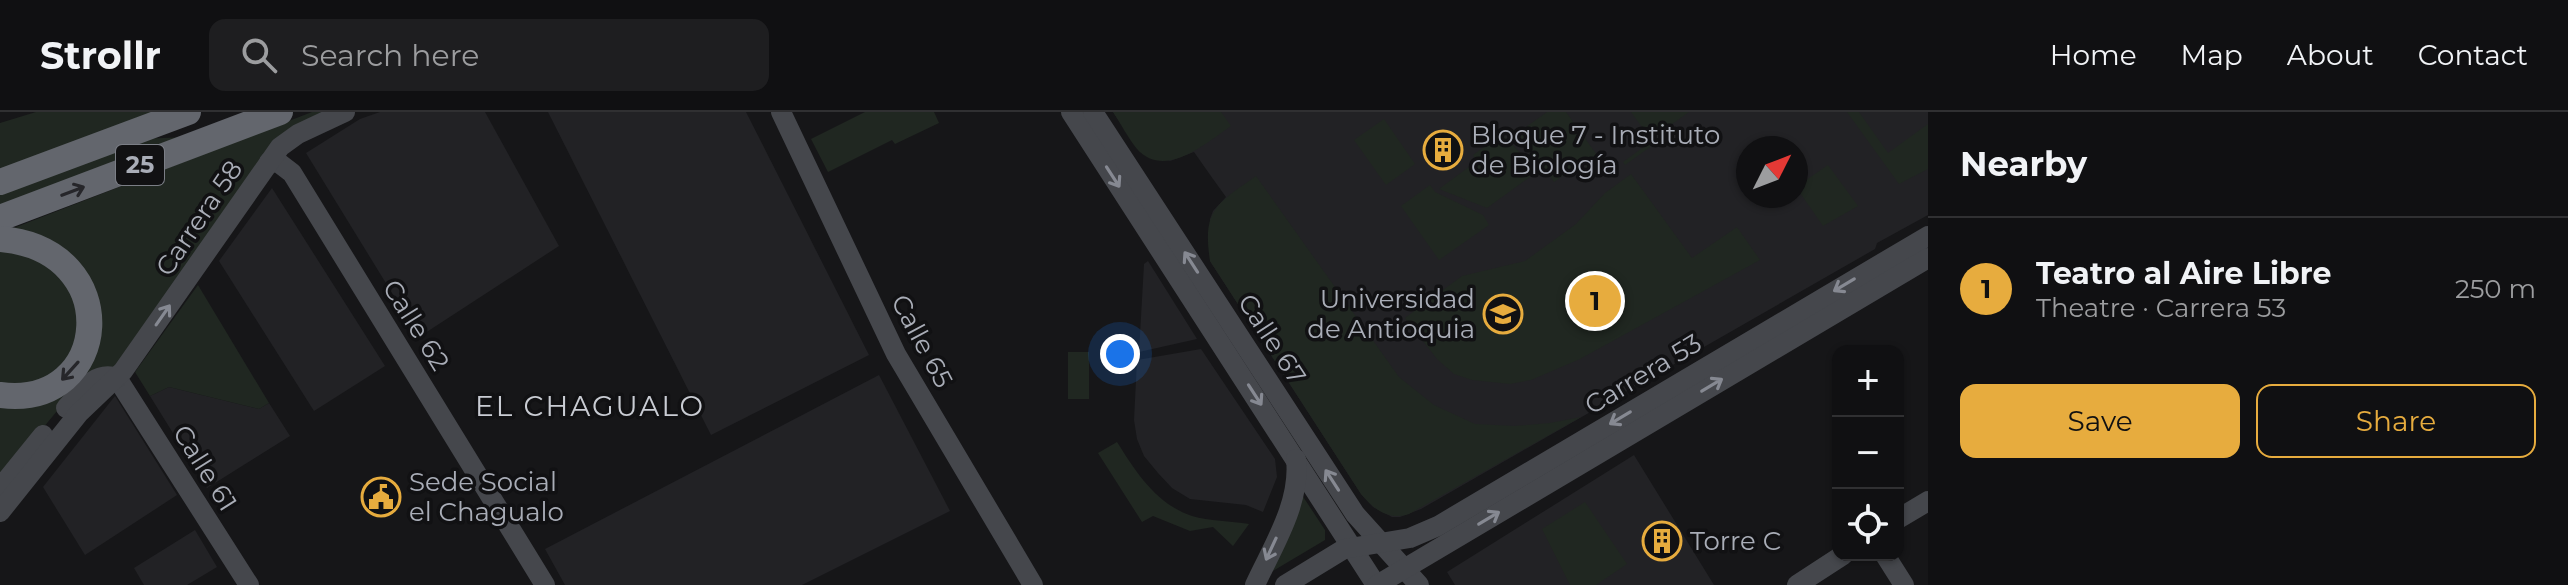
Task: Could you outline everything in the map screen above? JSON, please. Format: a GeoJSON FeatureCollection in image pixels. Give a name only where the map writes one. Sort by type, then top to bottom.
{"type":"FeatureCollection","features":[{"type":"Feature","properties":{"kind":"highway","name":"25"},"geometry":{"type":"LineString","coordinates":[[0,182],[188,112]]}},
{"type":"Feature","properties":{"kind":"highway","name":"25"},"geometry":{"type":"LineString","coordinates":[[0,218],[280,112]]}},
{"type":"Feature","properties":{"kind":"highway"},"geometry":{"type":"LineString","coordinates":[[135,132],[244,126]]}},
{"type":"Feature","properties":{"kind":"highway"},"geometry":{"type":"LineString","coordinates":[[0,239],[40,248],[64,263],[83,288],[89,316],[88,337],[82,355],[61,381],[36,393],[0,395]]}},
{"type":"Feature","properties":{"kind":"main road","name":"Carrera 58"},"geometry":{"type":"LineString","coordinates":[[0,512],[79,413],[117,378],[200,265],[280,147],[298,134],[345,112]]}},
{"type":"Feature","properties":{"kind":"main road","name":"Calle 65"},"geometry":{"type":"LineString","coordinates":[[767,112],[884,360],[1017,585]]}},
{"type":"Feature","properties":{"kind":"main road","name":"Calle 65"},"geometry":{"type":"LineString","coordinates":[[781,112],[896,354],[1033,585]]}},
{"type":"Feature","properties":{"kind":"main road","name":"Calle 67"},"geometry":{"type":"LineString","coordinates":[[1071,112],[1377,585]]}},
{"type":"Feature","properties":{"kind":"main road","name":"Calle 67"},"geometry":{"type":"LineString","coordinates":[[1093,112],[1355,514],[1419,585]]}},
{"type":"Feature","properties":{"kind":"main road"},"geometry":{"type":"LineString","coordinates":[[292,173],[291,151],[298,134]]}},
{"type":"Feature","properties":{"kind":"main road"},"geometry":{"type":"LineString","coordinates":[[269,162],[279,163],[292,173]]}},
{"type":"Feature","properties":{"kind":"main road","name":"Calle 62"},"geometry":{"type":"LineString","coordinates":[[292,173],[545,585]]}},
{"type":"Feature","properties":{"kind":"main road","name":"Carrera 53"},"geometry":{"type":"LineString","coordinates":[[1285,585],[1352,546],[1410,538],[1438,526],[1928,236]]}},
{"type":"Feature","properties":{"kind":"main road","name":"Carrera 53"},"geometry":{"type":"LineString","coordinates":[[1377,585],[1928,258]]}},
{"type":"Feature","properties":{"kind":"main road"},"geometry":{"type":"LineString","coordinates":[[0,488],[87,385],[105,376],[117,378]]}},
{"type":"Feature","properties":{"kind":"main road","name":"Calle 61"},"geometry":{"type":"LineString","coordinates":[[117,378],[249,585]]}},
{"type":"Feature","properties":{"kind":"main road"},"geometry":{"type":"LineString","coordinates":[[1255,585],[1293,501],[1297,482],[1296,459]]}},
{"type":"Feature","properties":{"kind":"main road"},"geometry":{"type":"LineString","coordinates":[[1904,515],[1928,501]]}},
{"type":"Feature","properties":{"kind":"main road"},"geometry":{"type":"LineString","coordinates":[[1797,585],[1834,561]]}},
{"type":"Feature","properties":{"kind":"main road"},"geometry":{"type":"LineString","coordinates":[[1889,561],[1904,585]]}},
{"type":"Feature","properties":{"kind":"shaded area"},"geometry":{"type":"Polygon","coordinates":[[[36,112],[160,112],[0,171],[0,123],[36,112]]]}},
{"type":"Feature","properties":{"kind":"shaded area"},"geometry":{"type":"Polygon","coordinates":[[[312,112],[334,112],[287,130],[112,372],[81,382],[0,480],[0,405],[57,391],[97,301],[89,276],[67,256],[6,231],[312,112]]]}},
{"type":"Feature","properties":{"kind":"shaded area"},"geometry":{"type":"Polygon","coordinates":[[[380,112],[485,112],[559,246],[419,337],[306,153],[360,119],[380,112]]]}},
{"type":"Feature","properties":{"kind":"shaded area"},"geometry":{"type":"Polygon","coordinates":[[[548,112],[746,112],[869,355],[711,435],[548,112]]]}},
{"type":"Feature","properties":{"kind":"shaded area"},"geometry":{"type":"Polygon","coordinates":[[[865,112],[934,112],[939,123],[895,144],[892,140],[828,172],[811,139],[865,112]]]}},
{"type":"Feature","properties":{"kind":"shaded area","name":"Universidad de Antioquia"},"geometry":{"type":"Polygon","coordinates":[[[1113,112],[1928,112],[1928,215],[1877,243],[1875,249],[1421,509],[1392,517],[1373,507],[1361,494],[1210,261],[1210,219],[1226,197],[1194,152],[1170,161],[1139,151],[1113,112]]]}},
{"type":"Feature","properties":{"kind":"shaded area"},"geometry":{"type":"Polygon","coordinates":[[[1113,112],[1221,112],[1231,126],[1185,156],[1160,161],[1148,158],[1137,149],[1113,112]]]}},
{"type":"Feature","properties":{"kind":"shaded area"},"geometry":{"type":"Polygon","coordinates":[[[1547,112],[1566,112],[1602,162],[1590,172],[1583,162],[1554,182],[1538,161],[1512,137],[1547,112]]]}},
{"type":"Feature","properties":{"kind":"shaded area"},"geometry":{"type":"Polygon","coordinates":[[[1631,112],[1689,112],[1654,137],[1657,142],[1625,165],[1623,162],[1652,141],[1631,112]]]}},
{"type":"Feature","properties":{"kind":"shaded area"},"geometry":{"type":"Polygon","coordinates":[[[1847,112],[1859,112],[1888,153],[1928,124],[1928,169],[1899,184],[1847,112]]]}},
{"type":"Feature","properties":{"kind":"shaded area"},"geometry":{"type":"Polygon","coordinates":[[[1384,119],[1415,164],[1386,185],[1354,140],[1384,119]]]}},
{"type":"Feature","properties":{"kind":"shaded area"},"geometry":{"type":"Polygon","coordinates":[[[1502,134],[1538,171],[1487,208],[1439,189],[1477,161],[1473,155],[1502,134]]]}},
{"type":"Feature","properties":{"kind":"shaded area"},"geometry":{"type":"Polygon","coordinates":[[[188,137],[0,209],[0,190],[137,139],[188,137]]]}},
{"type":"Feature","properties":{"kind":"shaded area"},"geometry":{"type":"Polygon","coordinates":[[[1828,165],[1858,206],[1823,226],[1808,204],[1808,179],[1828,165]]]}},
{"type":"Feature","properties":{"kind":"shaded area"},"geometry":{"type":"Polygon","coordinates":[[[1631,174],[1692,258],[1737,227],[1760,260],[1580,359],[1531,380],[1510,384],[1472,380],[1454,374],[1437,359],[1405,318],[1462,276],[1525,261],[1576,224],[1605,193],[1631,174]]]}},
{"type":"Feature","properties":{"kind":"shaded area"},"geometry":{"type":"Polygon","coordinates":[[[1256,176],[1399,377],[1434,405],[1475,424],[1514,426],[1581,417],[1409,514],[1388,515],[1376,509],[1361,494],[1210,261],[1208,230],[1215,210],[1222,201],[1256,176]]]}},
{"type":"Feature","properties":{"kind":"shaded area"},"geometry":{"type":"Polygon","coordinates":[[[1430,185],[1435,192],[1483,215],[1489,225],[1439,260],[1401,206],[1430,185]]]}},
{"type":"Feature","properties":{"kind":"shaded area"},"geometry":{"type":"Polygon","coordinates":[[[272,188],[385,366],[314,411],[219,261],[272,188]]]}},
{"type":"Feature","properties":{"kind":"shaded area"},"geometry":{"type":"Polygon","coordinates":[[[0,247],[32,250],[76,286],[83,340],[54,380],[0,389],[0,247]]]}},
{"type":"Feature","properties":{"kind":"shaded area"},"geometry":{"type":"Polygon","coordinates":[[[1148,261],[1197,339],[1139,352],[1144,264],[1148,261]]]}},
{"type":"Feature","properties":{"kind":"shaded area"},"geometry":{"type":"Polygon","coordinates":[[[198,285],[269,403],[259,409],[169,387],[150,396],[135,372],[198,285]]]}},
{"type":"Feature","properties":{"kind":"shaded area"},"geometry":{"type":"Polygon","coordinates":[[[1201,349],[1275,459],[1277,477],[1263,512],[1246,505],[1190,499],[1172,488],[1158,473],[1144,456],[1137,439],[1134,420],[1137,360],[1201,349]]]}},
{"type":"Feature","properties":{"kind":"shaded area"},"geometry":{"type":"Polygon","coordinates":[[[1068,352],[1089,352],[1089,399],[1068,399],[1068,352]]]}},
{"type":"Feature","properties":{"kind":"shaded area"},"geometry":{"type":"Polygon","coordinates":[[[879,375],[950,511],[802,585],[565,585],[545,549],[879,375]]]}},
{"type":"Feature","properties":{"kind":"shaded area"},"geometry":{"type":"Polygon","coordinates":[[[169,387],[259,409],[269,403],[290,436],[207,488],[150,396],[169,387]]]}},
{"type":"Feature","properties":{"kind":"shaded area"},"geometry":{"type":"Polygon","coordinates":[[[115,396],[177,495],[85,555],[43,487],[115,396]]]}},
{"type":"Feature","properties":{"kind":"shaded area"},"geometry":{"type":"Polygon","coordinates":[[[1117,442],[1157,495],[1179,511],[1199,518],[1249,524],[1233,546],[1213,527],[1190,531],[1153,516],[1142,522],[1098,453],[1117,442]]]}},
{"type":"Feature","properties":{"kind":"shaded area"},"geometry":{"type":"Polygon","coordinates":[[[1634,455],[1714,585],[1455,585],[1447,572],[1634,455]]]}},
{"type":"Feature","properties":{"kind":"shaded area"},"geometry":{"type":"Polygon","coordinates":[[[1302,495],[1325,530],[1325,540],[1268,574],[1302,495]]]}},
{"type":"Feature","properties":{"kind":"shaded area"},"geometry":{"type":"Polygon","coordinates":[[[1585,502],[1627,564],[1596,585],[1570,585],[1542,529],[1585,502]]]}},
{"type":"Feature","properties":{"kind":"shaded area"},"geometry":{"type":"Polygon","coordinates":[[[195,530],[217,567],[187,585],[144,585],[134,568],[195,530]]]}},
{"type":"Feature","properties":{"kind":"place","name":"Bloque 7 - Instituto de Biología"},"geometry":{"type":"Point","coordinates":[1443,150]}},
{"type":"Feature","properties":{"kind":"place","name":"Teatro al Aire Libre"},"geometry":{"type":"Point","coordinates":[1595,301]}},
{"type":"Feature","properties":{"kind":"place","name":"Universidad de Antioquia"},"geometry":{"type":"Point","coordinates":[1503,314]}},
{"type":"Feature","properties":{"kind":"place","name":"Sede Social el Chagualo"},"geometry":{"type":"Point","coordinates":[381,497]}},
{"type":"Feature","properties":{"kind":"place","name":"Torre C"},"geometry":{"type":"Point","coordinates":[1662,541]}},
{"type":"Feature","properties":{"kind":"district","name":"EL CHAGUALO"},"geometry":{"type":"Point","coordinates":[590,406]}}]}
